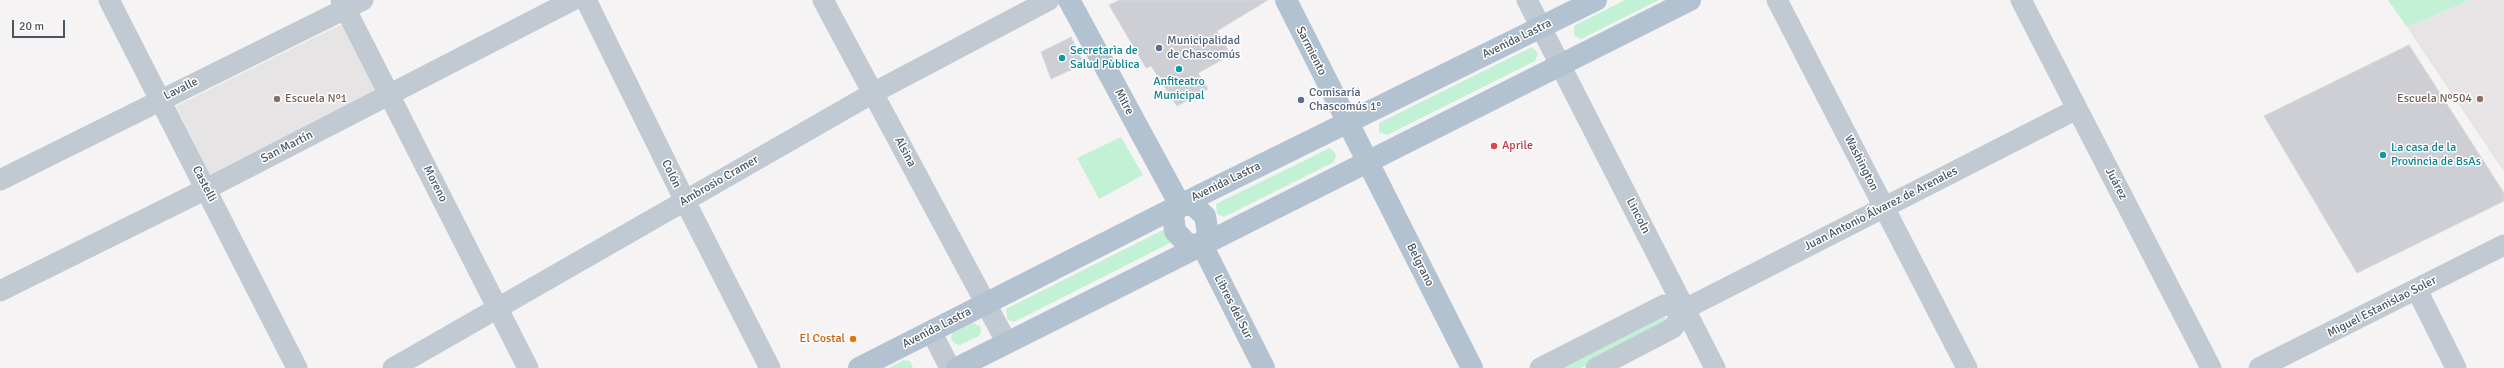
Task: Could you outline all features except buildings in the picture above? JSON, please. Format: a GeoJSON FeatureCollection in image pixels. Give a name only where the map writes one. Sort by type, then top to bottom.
{"type":"FeatureCollection","features":[{"type":"Feature","properties":{"kind":"main road","name":"Mitre"},"geometry":{"type":"LineString","coordinates":[[1069,0],[1180,205]]}},
{"type":"Feature","properties":{"kind":"main road","name":"Sarmiento"},"geometry":{"type":"LineString","coordinates":[[1286,0],[1368,162]]}},
{"type":"Feature","properties":{"kind":"main road","name":"Avenida Lastra"},"geometry":{"type":"LineString","coordinates":[[859,368],[1180,205],[1596,0]]}},
{"type":"Feature","properties":{"kind":"main road"},"geometry":{"type":"LineString","coordinates":[[957,368],[1690,0]]}},
{"type":"Feature","properties":{"kind":"main road","name":"Belgrano"},"geometry":{"type":"LineString","coordinates":[[1368,162],[1472,368]]}},
{"type":"Feature","properties":{"kind":"main road"},"geometry":{"type":"LineString","coordinates":[[1180,205],[1173,215],[1175,231],[1187,244],[1202,245]]}},
{"type":"Feature","properties":{"kind":"main road","name":"Libres del Sur"},"geometry":{"type":"LineString","coordinates":[[1202,245],[1264,368]]}},
{"type":"Feature","properties":{"kind":"street","name":"Castelli"},"geometry":{"type":"LineString","coordinates":[[109,0],[297,368]]}},
{"type":"Feature","properties":{"kind":"street","name":"San Martín"},"geometry":{"type":"LineString","coordinates":[[0,291],[206,189],[573,0]]}},
{"type":"Feature","properties":{"kind":"street","name":"Colón"},"geometry":{"type":"LineString","coordinates":[[586,0],[685,201],[770,368]]}},
{"type":"Feature","properties":{"kind":"street","name":"Alsina"},"geometry":{"type":"LineString","coordinates":[[823,0],[1007,343]]}},
{"type":"Feature","properties":{"kind":"street","name":"Ambrosio Cramer"},"geometry":{"type":"LineString","coordinates":[[393,368],[873,93],[1049,0]]}},
{"type":"Feature","properties":{"kind":"street","name":"Lincoln"},"geometry":{"type":"LineString","coordinates":[[1527,0],[1715,368]]}},
{"type":"Feature","properties":{"kind":"street","name":"Washington"},"geometry":{"type":"LineString","coordinates":[[1777,0],[1967,368]]}},
{"type":"Feature","properties":{"kind":"street","name":"Juárez"},"geometry":{"type":"LineString","coordinates":[[2021,0],[2211,368]]}},
{"type":"Feature","properties":{"kind":"street","name":"Lavalle"},"geometry":{"type":"LineString","coordinates":[[0,180],[350,3]]}},
{"type":"Feature","properties":{"kind":"street","name":"Moreno"},"geometry":{"type":"LineString","coordinates":[[350,3],[389,94],[528,368]]}},
{"type":"Feature","properties":{"kind":"street","name":"Juan Antonio Álvarez de Arenales"},"geometry":{"type":"LineString","coordinates":[[1685,309],[2077,109]]}},
{"type":"Feature","properties":{"kind":"street","name":"Miguel Estanislao Soler"},"geometry":{"type":"LineString","coordinates":[[2259,368],[2504,245]]}},
{"type":"Feature","properties":{"kind":"street"},"geometry":{"type":"LineString","coordinates":[[2417,290],[2456,368]]}},
{"type":"Feature","properties":{"kind":"street"},"geometry":{"type":"LineString","coordinates":[[1540,368],[1664,306],[1685,309],[1673,328],[1596,368]]}},
{"type":"Feature","properties":{"kind":"street"},"geometry":{"type":"LineString","coordinates":[[931,331],[950,368]]}},
{"type":"Feature","properties":{"kind":"shaded area","name":"Escuela Nº504"},"geometry":{"type":"Polygon","coordinates":[[[2470,0],[2504,0],[2504,172],[2407,27],[2470,0]]]}},
{"type":"Feature","properties":{"kind":"shaded area","name":"Escuela Nº1"},"geometry":{"type":"Polygon","coordinates":[[[344,23],[378,92],[210,175],[176,106],[344,23]]]}},
{"type":"Feature","properties":{"kind":"green space"},"geometry":{"type":"Polygon","coordinates":[[[1625,0],[1659,0],[1581,39],[1574,35],[1574,26],[1625,0]]]}},
{"type":"Feature","properties":{"kind":"green space"},"geometry":{"type":"Polygon","coordinates":[[[2388,0],[2470,0],[2407,27],[2388,0]]]}},
{"type":"Feature","properties":{"kind":"green space"},"geometry":{"type":"Polygon","coordinates":[[[1532,47],[1538,53],[1535,61],[1387,135],[1379,132],[1379,123],[1532,47]]]}},
{"type":"Feature","properties":{"kind":"green space"},"geometry":{"type":"Polygon","coordinates":[[[1121,137],[1143,175],[1099,199],[1077,158],[1121,137]]]}},
{"type":"Feature","properties":{"kind":"green space"},"geometry":{"type":"Polygon","coordinates":[[[1330,148],[1336,154],[1334,162],[1224,217],[1217,214],[1216,204],[1330,148]]]}},
{"type":"Feature","properties":{"kind":"green space"},"geometry":{"type":"Polygon","coordinates":[[[1163,230],[1166,230],[1172,240],[1170,243],[1014,322],[1007,319],[1006,309],[1163,230]]]}},
{"type":"Feature","properties":{"kind":"green space"},"geometry":{"type":"Polygon","coordinates":[[[1662,315],[1667,319],[1664,326],[1581,368],[1557,368],[1662,315]]]}},
{"type":"Feature","properties":{"kind":"green space"},"geometry":{"type":"Polygon","coordinates":[[[972,323],[980,326],[981,331],[979,336],[960,345],[955,344],[951,339],[952,333],[972,323]]]}},
{"type":"Feature","properties":{"kind":"green space"},"geometry":{"type":"Polygon","coordinates":[[[904,360],[910,361],[913,368],[889,368],[904,360]]]}},
{"type":"Feature","properties":{"kind":"place","name":"Municipalidad de Chascomús"},"geometry":{"type":"Point","coordinates":[1159,48]}},
{"type":"Feature","properties":{"kind":"place","name":"Secretarìa de Salud Pùblica"},"geometry":{"type":"Point","coordinates":[1062,58]}},
{"type":"Feature","properties":{"kind":"place","name":"Anfiteatro Municipal"},"geometry":{"type":"Point","coordinates":[1179,69]}},
{"type":"Feature","properties":{"kind":"place","name":"Escuela Nº1"},"geometry":{"type":"Point","coordinates":[277,99]}},
{"type":"Feature","properties":{"kind":"place","name":"Escuela Nº504"},"geometry":{"type":"Point","coordinates":[2480,99]}},
{"type":"Feature","properties":{"kind":"place","name":"Comisaría Chascomús 1°"},"geometry":{"type":"Point","coordinates":[1301,100]}},
{"type":"Feature","properties":{"kind":"place","name":"Aprile"},"geometry":{"type":"Point","coordinates":[1494,146]}},
{"type":"Feature","properties":{"kind":"place","name":"La casa de la Provincia de BsAs"},"geometry":{"type":"Point","coordinates":[2383,155]}},
{"type":"Feature","properties":{"kind":"place","name":"El Costal"},"geometry":{"type":"Point","coordinates":[853,339]}}]}
